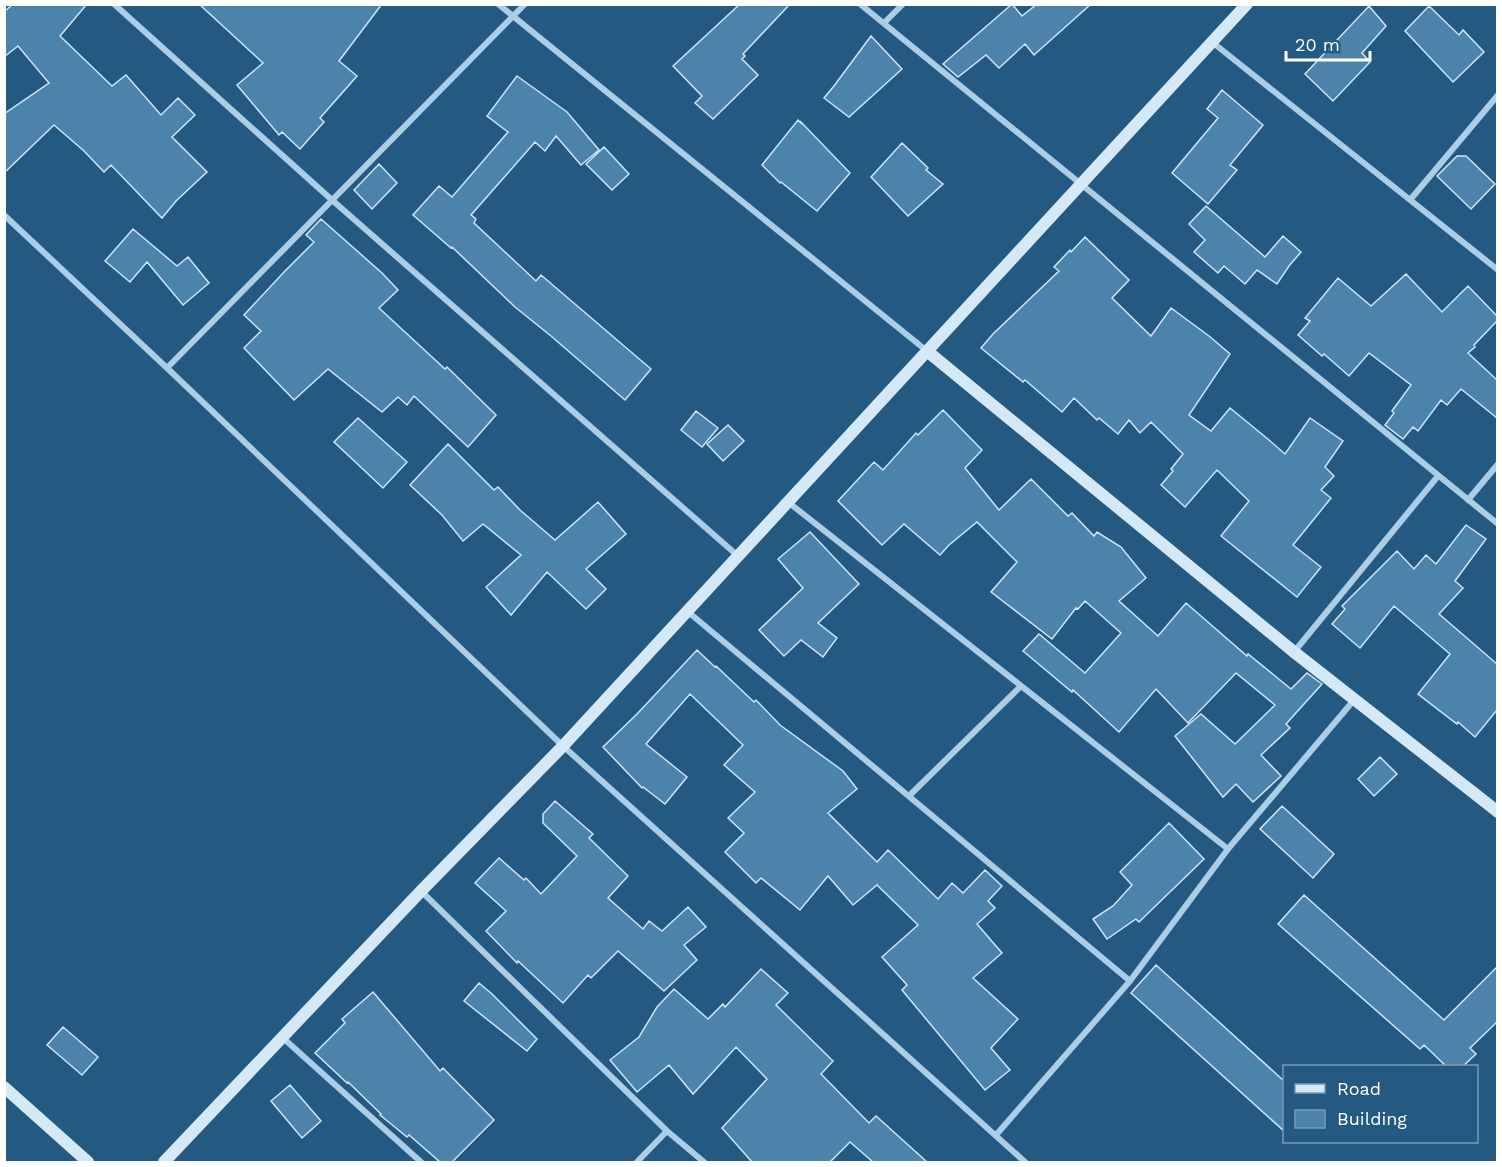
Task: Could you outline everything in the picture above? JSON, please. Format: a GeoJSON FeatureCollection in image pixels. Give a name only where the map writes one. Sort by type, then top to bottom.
{"type":"FeatureCollection","features":[{"type":"Feature","properties":{"kind":"street"},"geometry":{"type":"LineString","coordinates":[[114,4],[332,200],[738,556]]}},
{"type":"Feature","properties":{"kind":"street"},"geometry":{"type":"LineString","coordinates":[[498,4],[1294,652],[1497,812]]}},
{"type":"Feature","properties":{"kind":"street"},"geometry":{"type":"LineString","coordinates":[[167,368],[525,4]]}},
{"type":"Feature","properties":{"kind":"street"},"geometry":{"type":"LineString","coordinates":[[860,4],[1497,524]]}},
{"type":"Feature","properties":{"kind":"street"},"geometry":{"type":"LineString","coordinates":[[884,23],[903,4]]}},
{"type":"Feature","properties":{"kind":"street"},"geometry":{"type":"LineString","coordinates":[[164,1162],[421,891],[563,746],[1247,4]]}},
{"type":"Feature","properties":{"kind":"street"},"geometry":{"type":"LineString","coordinates":[[1212,42],[1497,270]]}},
{"type":"Feature","properties":{"kind":"street"},"geometry":{"type":"LineString","coordinates":[[1410,200],[1497,95]]}},
{"type":"Feature","properties":{"kind":"street"},"geometry":{"type":"LineString","coordinates":[[4,215],[563,746],[1025,1162]]}},
{"type":"Feature","properties":{"kind":"street"},"geometry":{"type":"LineString","coordinates":[[1468,500],[1497,464]]}},
{"type":"Feature","properties":{"kind":"street"},"geometry":{"type":"LineString","coordinates":[[1294,652],[1438,476]]}},
{"type":"Feature","properties":{"kind":"street"},"geometry":{"type":"LineString","coordinates":[[787,501],[1228,849]]}},
{"type":"Feature","properties":{"kind":"street"},"geometry":{"type":"LineString","coordinates":[[687,611],[1130,981]]}},
{"type":"Feature","properties":{"kind":"street"},"geometry":{"type":"LineString","coordinates":[[909,796],[1021,686]]}},
{"type":"Feature","properties":{"kind":"street"},"geometry":{"type":"LineString","coordinates":[[996,1135],[1130,981],[1228,849],[1354,699]]}},
{"type":"Feature","properties":{"kind":"street"},"geometry":{"type":"LineString","coordinates":[[421,891],[667,1131],[704,1162]]}},
{"type":"Feature","properties":{"kind":"street"},"geometry":{"type":"LineString","coordinates":[[283,1038],[421,1162]]}},
{"type":"Feature","properties":{"kind":"street"},"geometry":{"type":"LineString","coordinates":[[4,1087],[88,1162]]}},
{"type":"Feature","properties":{"kind":"street"},"geometry":{"type":"LineString","coordinates":[[637,1162],[667,1131]]}},
{"type":"Feature","properties":{"kind":"building"},"geometry":{"type":"Polygon","coordinates":[[[13,4],[87,4],[60,36],[112,86],[126,75],[161,115],[178,98],[195,115],[172,137],[207,172],[176,201],[162,218],[111,165],[104,172],[54,125],[4,173],[4,114],[49,83],[18,46],[4,57],[4,12],[13,4]]]}},
{"type":"Feature","properties":{"kind":"building"},"geometry":{"type":"Polygon","coordinates":[[[199,4],[382,4],[339,61],[357,76],[320,118],[324,122],[300,149],[282,132],[279,135],[237,85],[263,63],[199,4]]]}},
{"type":"Feature","properties":{"kind":"building"},"geometry":{"type":"Polygon","coordinates":[[[740,4],[790,4],[743,54],[745,56],[742,59],[758,75],[713,119],[695,103],[702,96],[673,66],[740,4]]]}},
{"type":"Feature","properties":{"kind":"building"},"geometry":{"type":"Polygon","coordinates":[[[1012,4],[1022,16],[1037,4],[1091,4],[1034,55],[1025,44],[999,68],[986,55],[958,77],[943,64],[1012,4]]]}},
{"type":"Feature","properties":{"kind":"building"},"geometry":{"type":"Polygon","coordinates":[[[1369,6],[1386,26],[1362,53],[1370,62],[1333,101],[1305,74],[1369,6]]]}},
{"type":"Feature","properties":{"kind":"building"},"geometry":{"type":"Polygon","coordinates":[[[1429,6],[1459,35],[1463,30],[1484,52],[1453,82],[1405,31],[1429,6]]]}},
{"type":"Feature","properties":{"kind":"building"},"geometry":{"type":"Polygon","coordinates":[[[871,36],[902,69],[849,117],[824,98],[871,36]]]}},
{"type":"Feature","properties":{"kind":"building"},"geometry":{"type":"Polygon","coordinates":[[[517,76],[567,112],[599,150],[581,165],[556,136],[545,151],[535,142],[471,215],[476,219],[474,223],[536,281],[541,275],[651,369],[625,400],[515,307],[452,247],[413,215],[439,186],[452,197],[508,132],[487,116],[517,76]]]}},
{"type":"Feature","properties":{"kind":"building"},"geometry":{"type":"Polygon","coordinates":[[[1222,90],[1263,125],[1230,165],[1237,170],[1208,204],[1172,173],[1218,118],[1207,109],[1222,90]]]}},
{"type":"Feature","properties":{"kind":"building"},"geometry":{"type":"Polygon","coordinates":[[[798,120],[850,173],[817,211],[780,183],[762,165],[798,120]]]}},
{"type":"Feature","properties":{"kind":"building"},"geometry":{"type":"Polygon","coordinates":[[[902,143],[928,168],[926,170],[943,184],[908,216],[871,177],[902,143]]]}},
{"type":"Feature","properties":{"kind":"building"},"geometry":{"type":"Polygon","coordinates":[[[604,147],[629,174],[612,190],[586,164],[604,147]]]}},
{"type":"Feature","properties":{"kind":"building"},"geometry":{"type":"Polygon","coordinates":[[[1457,156],[1466,156],[1495,184],[1471,209],[1437,176],[1457,156]]]}},
{"type":"Feature","properties":{"kind":"building"},"geometry":{"type":"Polygon","coordinates":[[[379,164],[397,183],[372,209],[354,190],[379,164]]]}},
{"type":"Feature","properties":{"kind":"building"},"geometry":{"type":"Polygon","coordinates":[[[1206,206],[1265,257],[1283,236],[1301,252],[1277,284],[1257,270],[1245,284],[1224,266],[1218,273],[1194,252],[1205,240],[1189,224],[1206,206]]]}},
{"type":"Feature","properties":{"kind":"building"},"geometry":{"type":"Polygon","coordinates":[[[321,219],[398,290],[379,308],[445,369],[447,367],[496,415],[468,447],[414,396],[407,405],[398,397],[382,412],[328,369],[294,400],[244,348],[261,331],[244,315],[314,242],[306,235],[321,219]]]}},
{"type":"Feature","properties":{"kind":"building"},"geometry":{"type":"Polygon","coordinates":[[[133,229],[177,266],[188,257],[209,283],[183,305],[147,262],[130,282],[105,261],[133,229]]]}},
{"type":"Feature","properties":{"kind":"building"},"geometry":{"type":"Polygon","coordinates":[[[1085,237],[1129,280],[1112,298],[1151,336],[1171,308],[1230,354],[1189,415],[1211,431],[1230,408],[1285,454],[1310,418],[1343,441],[1325,467],[1334,476],[1321,490],[1331,498],[1293,545],[1321,567],[1297,597],[1221,536],[1249,501],[1217,470],[1185,507],[1161,485],[1183,454],[1151,422],[1140,433],[1129,420],[1118,434],[1099,418],[1097,420],[1074,398],[1062,412],[1025,380],[1023,382],[981,348],[1059,271],[1054,267],[1085,237]]]}},
{"type":"Feature","properties":{"kind":"building"},"geometry":{"type":"Polygon","coordinates":[[[1406,274],[1442,312],[1468,286],[1497,316],[1497,321],[1468,353],[1497,380],[1497,418],[1461,389],[1447,405],[1441,400],[1418,431],[1413,427],[1403,439],[1385,425],[1411,385],[1369,353],[1349,376],[1298,335],[1310,321],[1305,318],[1338,278],[1371,306],[1406,274]]]}},
{"type":"Feature","properties":{"kind":"building"},"geometry":{"type":"Polygon","coordinates":[[[943,410],[982,450],[965,468],[999,510],[1031,479],[1068,516],[1072,513],[1094,536],[1097,532],[1121,547],[1146,578],[1119,601],[1158,636],[1186,603],[1247,656],[1248,654],[1291,689],[1307,673],[1322,684],[1286,724],[1290,728],[1261,755],[1281,776],[1253,802],[1236,784],[1223,797],[1175,736],[1201,714],[1235,744],[1275,705],[1236,673],[1188,723],[1156,689],[1119,732],[1073,690],[1072,692],[1023,651],[1039,634],[1085,673],[1121,633],[1085,601],[1078,609],[1076,608],[1052,639],[991,592],[1017,562],[977,522],[940,555],[904,524],[882,545],[838,501],[874,462],[883,470],[916,433],[918,435],[943,410]]]}},
{"type":"Feature","properties":{"kind":"building"},"geometry":{"type":"Polygon","coordinates":[[[696,411],[718,428],[702,447],[681,430],[696,411]]]}},
{"type":"Feature","properties":{"kind":"building"},"geometry":{"type":"Polygon","coordinates":[[[358,418],[407,462],[383,488],[334,442],[358,418]]]}},
{"type":"Feature","properties":{"kind":"building"},"geometry":{"type":"Polygon","coordinates":[[[728,425],[744,441],[723,461],[707,444],[728,425]]]}},
{"type":"Feature","properties":{"kind":"building"},"geometry":{"type":"Polygon","coordinates":[[[448,444],[494,490],[498,487],[520,510],[555,540],[598,502],[626,534],[586,569],[606,589],[586,609],[547,572],[511,615],[486,587],[521,555],[483,524],[463,541],[442,515],[410,485],[448,444]]]}},
{"type":"Feature","properties":{"kind":"building"},"geometry":{"type":"Polygon","coordinates":[[[1466,525],[1486,539],[1455,581],[1463,588],[1439,614],[1497,664],[1497,710],[1475,737],[1418,694],[1450,654],[1394,606],[1360,648],[1332,624],[1345,609],[1342,606],[1397,551],[1414,569],[1426,555],[1436,564],[1466,525]]]}},
{"type":"Feature","properties":{"kind":"building"},"geometry":{"type":"Polygon","coordinates":[[[810,532],[859,584],[818,623],[837,638],[823,657],[801,640],[784,656],[759,630],[803,588],[778,559],[810,532]]]}},
{"type":"Feature","properties":{"kind":"building"},"geometry":{"type":"Polygon","coordinates":[[[697,650],[754,702],[756,700],[780,725],[843,771],[857,789],[828,813],[877,862],[888,850],[938,899],[952,883],[963,893],[985,870],[1002,886],[988,901],[995,908],[977,924],[1002,953],[973,978],[1018,1019],[991,1048],[1010,1070],[985,1090],[902,990],[907,985],[882,957],[918,925],[877,885],[853,905],[828,876],[800,910],[761,878],[756,883],[725,852],[744,833],[728,818],[755,792],[724,765],[743,745],[690,694],[646,744],[687,777],[665,804],[642,788],[603,747],[697,650]]]}},
{"type":"Feature","properties":{"kind":"building"},"geometry":{"type":"Polygon","coordinates":[[[1380,757],[1397,774],[1374,796],[1358,779],[1380,757]]]}},
{"type":"Feature","properties":{"kind":"building"},"geometry":{"type":"Polygon","coordinates":[[[555,801],[593,834],[589,838],[628,876],[608,898],[643,929],[649,921],[662,931],[688,907],[706,927],[684,945],[697,960],[664,991],[618,951],[591,978],[588,975],[563,1003],[518,961],[517,963],[486,931],[506,911],[475,883],[499,858],[524,880],[526,878],[541,894],[577,856],[543,823],[543,814],[555,801]]]}},
{"type":"Feature","properties":{"kind":"building"},"geometry":{"type":"Polygon","coordinates":[[[1282,806],[1334,854],[1313,878],[1260,829],[1282,806]]]}},
{"type":"Feature","properties":{"kind":"building"},"geometry":{"type":"Polygon","coordinates":[[[1169,823],[1204,859],[1139,922],[1136,919],[1107,939],[1093,919],[1113,906],[1132,885],[1120,872],[1169,823]]]}},
{"type":"Feature","properties":{"kind":"building"},"geometry":{"type":"Polygon","coordinates":[[[1304,895],[1444,1020],[1497,967],[1497,1022],[1470,1048],[1476,1054],[1464,1065],[1445,1065],[1424,1045],[1420,1049],[1278,924],[1304,895]]]}},
{"type":"Feature","properties":{"kind":"building"},"geometry":{"type":"Polygon","coordinates":[[[1156,965],[1283,1080],[1283,1130],[1131,993],[1156,965]]]}},
{"type":"Feature","properties":{"kind":"building"},"geometry":{"type":"Polygon","coordinates":[[[761,969],[788,993],[776,1005],[833,1061],[821,1074],[869,1123],[876,1116],[927,1162],[873,1162],[850,1142],[830,1162],[752,1162],[722,1128],[767,1079],[736,1047],[693,1094],[669,1065],[637,1092],[610,1060],[639,1037],[657,1007],[674,989],[708,1019],[723,1004],[725,1007],[761,969]]]}},
{"type":"Feature","properties":{"kind":"building"},"geometry":{"type":"Polygon","coordinates":[[[479,983],[537,1039],[527,1051],[464,1001],[479,983]]]}},
{"type":"Feature","properties":{"kind":"building"},"geometry":{"type":"Polygon","coordinates":[[[373,992],[440,1071],[443,1068],[494,1120],[452,1162],[440,1162],[409,1135],[407,1137],[380,1115],[315,1053],[345,1023],[342,1019],[373,992]]]}},
{"type":"Feature","properties":{"kind":"building"},"geometry":{"type":"Polygon","coordinates":[[[63,1027],[98,1057],[82,1075],[47,1045],[63,1027]]]}},
{"type":"Feature","properties":{"kind":"building"},"geometry":{"type":"Polygon","coordinates":[[[290,1085],[321,1121],[302,1138],[271,1101],[290,1085]]]}}]}
